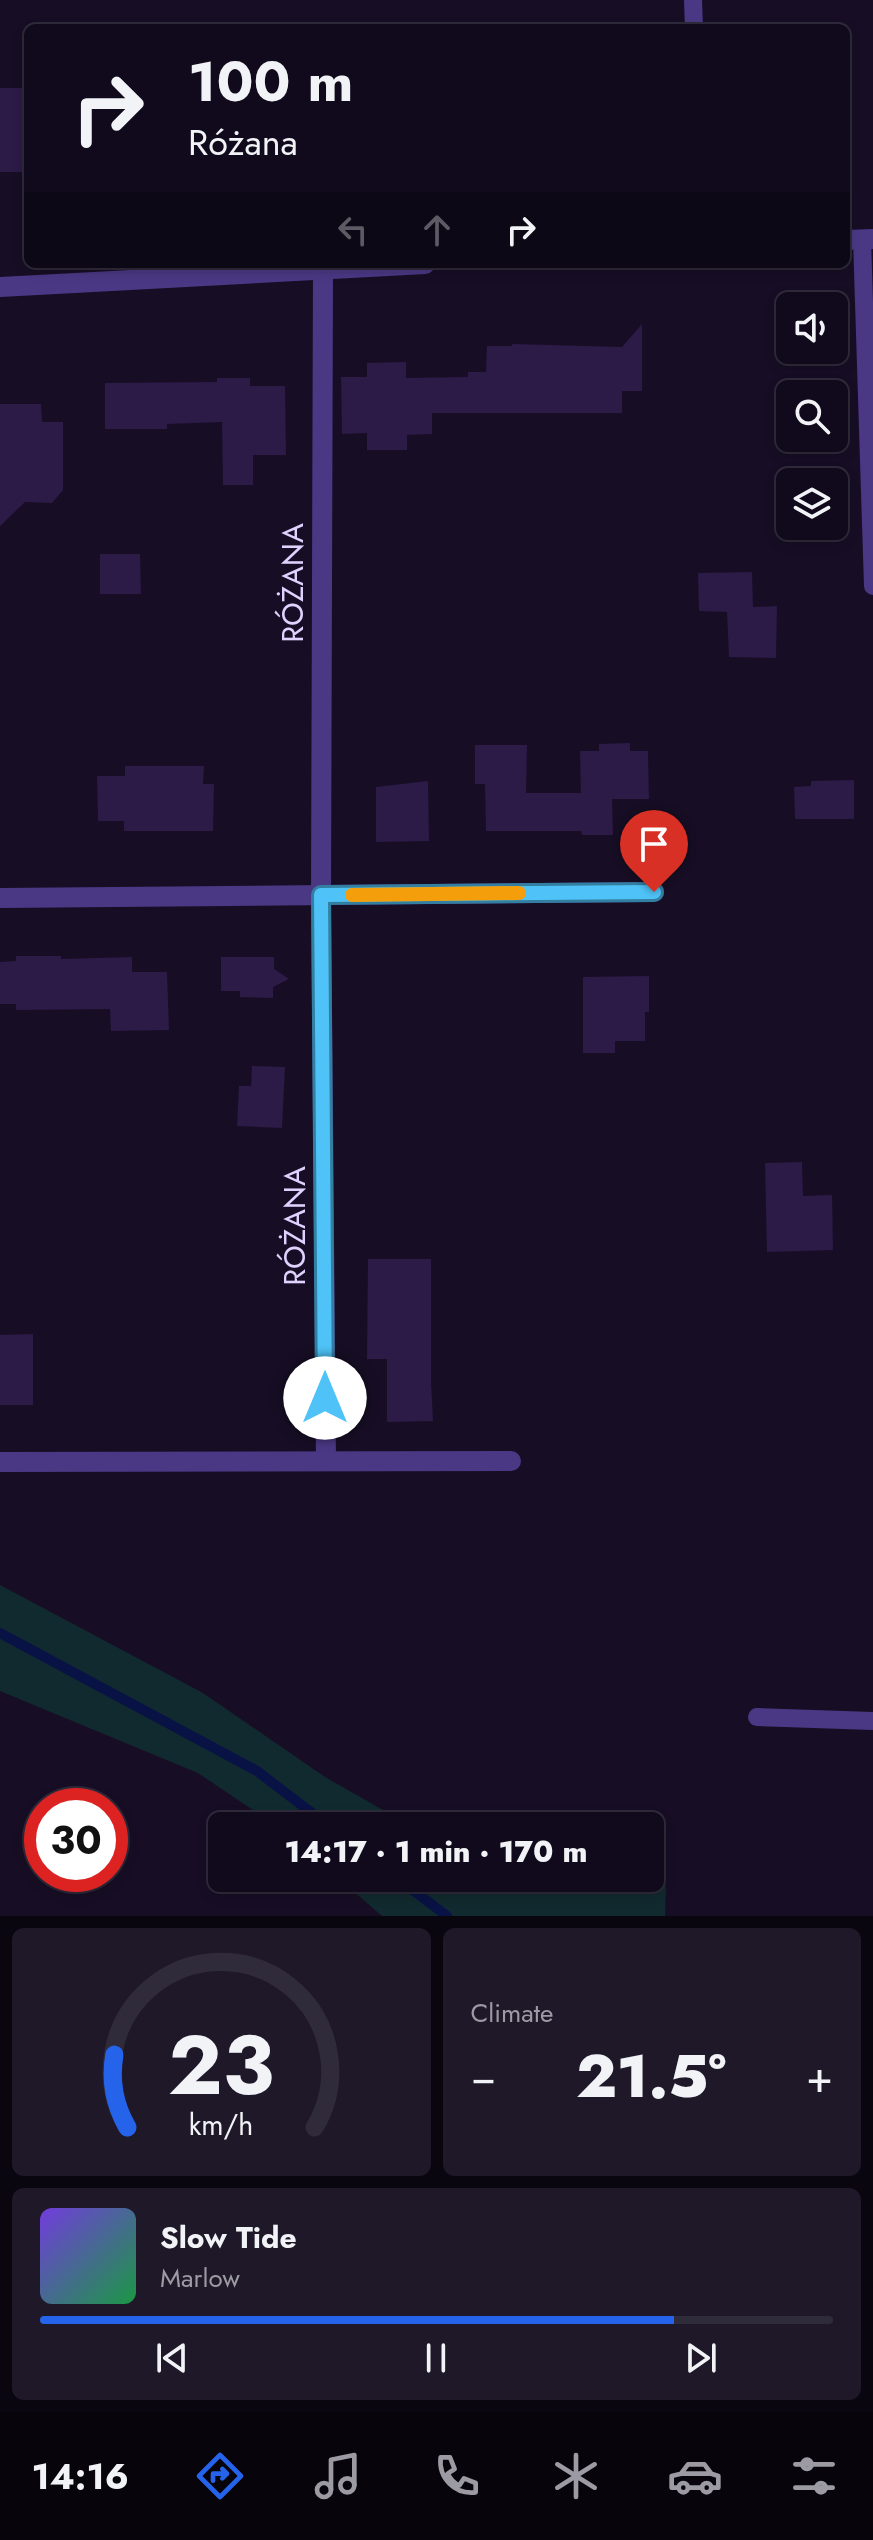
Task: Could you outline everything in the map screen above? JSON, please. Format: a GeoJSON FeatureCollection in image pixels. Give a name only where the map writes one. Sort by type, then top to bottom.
{"type":"FeatureCollection","features":[{"type":"Feature","properties":{"kind":"street"},"geometry":{"type":"LineString","coordinates":[[0,287],[357,268]]}},
{"type":"Feature","properties":{"kind":"street","name":"RÓŻANA"},"geometry":{"type":"LineString","coordinates":[[323,270],[321,895],[326,1461]]}},
{"type":"Feature","properties":{"kind":"street"},"geometry":{"type":"LineString","coordinates":[[0,898],[654,892]]}},
{"type":"Feature","properties":{"kind":"street"},"geometry":{"type":"LineString","coordinates":[[0,1462],[511,1461]]}},
{"type":"Feature","properties":{"kind":"lane"},"geometry":{"type":"LineString","coordinates":[[693,0],[694,24]]}},
{"type":"Feature","properties":{"kind":"lane"},"geometry":{"type":"LineString","coordinates":[[860,239],[873,586]]}},
{"type":"Feature","properties":{"kind":"lane"},"geometry":{"type":"LineString","coordinates":[[757,1717],[873,1721]]}},
{"type":"Feature","properties":{"kind":"green space"},"geometry":{"type":"Polygon","coordinates":[[[0,1585],[203,1693],[325,1777],[386,1812],[256,1812],[198,1773],[0,1691],[0,1585]]]}},
{"type":"Feature","properties":{"kind":"green space"},"geometry":{"type":"Polygon","coordinates":[[[666,1886],[665,1916],[382,1916],[354,1892],[664,1892],[666,1886]]]}},
{"type":"Feature","properties":{"kind":"building"},"geometry":{"type":"Polygon","coordinates":[[[0,88],[24,88],[24,172],[0,172],[0,88]]]}},
{"type":"Feature","properties":{"kind":"building"},"geometry":{"type":"Polygon","coordinates":[[[642,324],[642,391],[622,391],[622,413],[432,413],[432,434],[407,435],[407,450],[367,450],[367,433],[342,434],[341,377],[367,377],[367,363],[406,362],[406,378],[468,377],[468,372],[486,372],[487,346],[622,347],[642,324]]]}},
{"type":"Feature","properties":{"kind":"building"},"geometry":{"type":"Polygon","coordinates":[[[217,378],[250,378],[250,386],[285,386],[286,455],[253,455],[253,485],[223,485],[222,422],[167,424],[167,429],[105,429],[105,383],[217,382],[217,378]]]}},
{"type":"Feature","properties":{"kind":"building"},"geometry":{"type":"Polygon","coordinates":[[[0,404],[41,404],[42,422],[63,422],[63,490],[52,503],[25,502],[0,526],[0,404]]]}},
{"type":"Feature","properties":{"kind":"building"},"geometry":{"type":"Polygon","coordinates":[[[100,554],[140,554],[141,594],[100,594],[100,554]]]}},
{"type":"Feature","properties":{"kind":"building"},"geometry":{"type":"Polygon","coordinates":[[[752,572],[753,607],[777,606],[776,658],[729,657],[727,612],[699,611],[698,573],[752,572]]]}},
{"type":"Feature","properties":{"kind":"building"},"geometry":{"type":"Polygon","coordinates":[[[630,743],[630,751],[648,751],[649,799],[612,799],[613,835],[582,835],[581,831],[486,831],[485,784],[475,784],[475,745],[527,745],[526,793],[581,793],[580,751],[599,751],[599,744],[630,743]]]}},
{"type":"Feature","properties":{"kind":"building"},"geometry":{"type":"Polygon","coordinates":[[[125,766],[204,766],[203,784],[214,784],[213,831],[124,831],[124,821],[98,821],[97,776],[125,776],[125,766]]]}},
{"type":"Feature","properties":{"kind":"building"},"geometry":{"type":"Polygon","coordinates":[[[854,780],[854,819],[795,819],[794,787],[811,786],[811,781],[854,780]]]}},
{"type":"Feature","properties":{"kind":"building"},"geometry":{"type":"Polygon","coordinates":[[[428,781],[429,841],[376,842],[376,787],[428,781]]]}},
{"type":"Feature","properties":{"kind":"building"},"geometry":{"type":"Polygon","coordinates":[[[16,956],[61,956],[61,959],[132,957],[132,972],[167,972],[169,1030],[111,1031],[110,1009],[16,1010],[16,1004],[0,1004],[0,962],[16,961],[16,956]]]}},
{"type":"Feature","properties":{"kind":"building"},"geometry":{"type":"Polygon","coordinates":[[[221,957],[274,957],[274,969],[289,979],[273,987],[273,998],[240,997],[240,991],[221,991],[221,957]]]}},
{"type":"Feature","properties":{"kind":"building"},"geometry":{"type":"Polygon","coordinates":[[[649,976],[645,1041],[615,1041],[615,1053],[583,1053],[583,977],[649,976]]]}},
{"type":"Feature","properties":{"kind":"building"},"geometry":{"type":"Polygon","coordinates":[[[252,1066],[285,1067],[282,1128],[237,1126],[239,1086],[251,1086],[252,1066]]]}},
{"type":"Feature","properties":{"kind":"building"},"geometry":{"type":"Polygon","coordinates":[[[802,1162],[803,1196],[832,1195],[833,1250],[767,1252],[765,1163],[802,1162]]]}},
{"type":"Feature","properties":{"kind":"building"},"geometry":{"type":"Polygon","coordinates":[[[368,1259],[431,1259],[433,1421],[387,1422],[387,1359],[367,1359],[368,1259]]]}},
{"type":"Feature","properties":{"kind":"building"},"geometry":{"type":"Polygon","coordinates":[[[33,1334],[33,1405],[0,1405],[0,1335],[33,1334]]]}},
{"type":"Feature","properties":{"kind":"waterway"},"geometry":{"type":"LineString","coordinates":[[0,1633],[257,1771],[311,1812]]}},
{"type":"Feature","properties":{"kind":"waterway"},"geometry":{"type":"LineString","coordinates":[[415,1892],[447,1916]]}},
{"type":"Feature","properties":{"kind":"slow traffic"},"geometry":{"type":"LineString","coordinates":[[352,895],[519,893]]}},
{"type":"Feature","properties":{"kind":"route"},"geometry":{"type":"LineString","coordinates":[[325,1398],[321,895],[654,892]]}}]}
